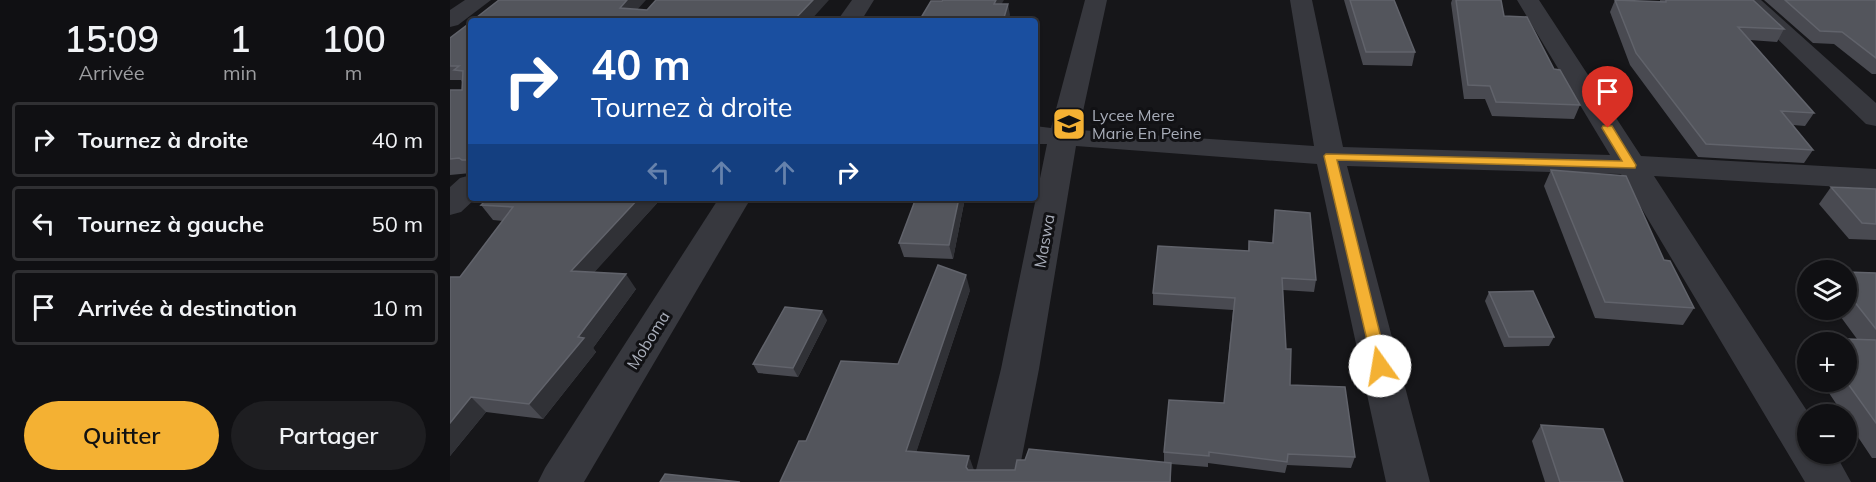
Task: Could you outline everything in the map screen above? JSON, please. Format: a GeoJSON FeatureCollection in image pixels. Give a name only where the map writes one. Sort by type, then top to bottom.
{"type":"FeatureCollection","features":[{"type":"Feature","properties":{"kind":"street"},"geometry":{"type":"LineString","coordinates":[[450,20],[480,0]]}},
{"type":"Feature","properties":{"kind":"street"},"geometry":{"type":"LineString","coordinates":[[851,18],[863,0]]}},
{"type":"Feature","properties":{"kind":"street","name":"Maswa"},"geometry":{"type":"LineString","coordinates":[[995,482],[1020,369],[1049,135],[1096,0]]}},
{"type":"Feature","properties":{"kind":"street"},"geometry":{"type":"LineString","coordinates":[[1301,0],[1330,156],[1407,482]]}},
{"type":"Feature","properties":{"kind":"street"},"geometry":{"type":"LineString","coordinates":[[1528,0],[1797,431]]}},
{"type":"Feature","properties":{"kind":"street"},"geometry":{"type":"LineString","coordinates":[[1748,0],[1876,118]]}},
{"type":"Feature","properties":{"kind":"street"},"geometry":{"type":"LineString","coordinates":[[1049,135],[1330,156],[1630,165],[1876,179]]}},
{"type":"Feature","properties":{"kind":"street"},"geometry":{"type":"LineString","coordinates":[[450,205],[468,187]]}},
{"type":"Feature","properties":{"kind":"street","name":"Moboma"},"geometry":{"type":"LineString","coordinates":[[560,482],[733,201]]}},
{"type":"Feature","properties":{"kind":"street"},"geometry":{"type":"LineString","coordinates":[[1817,464],[1829,482]]}},
{"type":"Feature","properties":{"kind":"building"},"geometry":{"type":"Polygon","coordinates":[[[499,0],[627,0],[620,8],[647,10],[656,0],[813,0],[796,18],[476,18],[499,0]]]}},
{"type":"Feature","properties":{"kind":"building"},"geometry":{"type":"Polygon","coordinates":[[[996,0],[994,4],[1008,4],[1004,18],[921,18],[931,1],[996,0]]]}},
{"type":"Feature","properties":{"kind":"building"},"geometry":{"type":"Polygon","coordinates":[[[1350,0],[1394,0],[1415,52],[1366,52],[1350,0]]]}},
{"type":"Feature","properties":{"kind":"building"},"geometry":{"type":"Polygon","coordinates":[[[1456,0],[1501,0],[1504,16],[1527,17],[1554,69],[1560,70],[1580,105],[1496,102],[1490,86],[1468,85],[1456,0]]]}},
{"type":"Feature","properties":{"kind":"building"},"geometry":{"type":"Polygon","coordinates":[[[1615,0],[1666,2],[1666,0],[1753,0],[1784,29],[1738,27],[1814,113],[1781,111],[1813,150],[1706,144],[1636,53],[1615,0]]]}},
{"type":"Feature","properties":{"kind":"building"},"geometry":{"type":"Polygon","coordinates":[[[1785,0],[1876,0],[1876,58],[1842,32],[1820,31],[1785,0]]]}},
{"type":"Feature","properties":{"kind":"building"},"geometry":{"type":"Polygon","coordinates":[[[468,24],[468,160],[450,159],[450,90],[462,90],[463,71],[454,70],[459,66],[450,66],[450,38],[468,24]]]}},
{"type":"Feature","properties":{"kind":"building"},"geometry":{"type":"Polygon","coordinates":[[[1551,170],[1626,176],[1664,260],[1670,261],[1694,308],[1605,302],[1551,170]]]}},
{"type":"Feature","properties":{"kind":"building"},"geometry":{"type":"Polygon","coordinates":[[[1831,187],[1876,189],[1876,224],[1862,223],[1831,187]]]}},
{"type":"Feature","properties":{"kind":"building"},"geometry":{"type":"Polygon","coordinates":[[[485,201],[636,201],[571,271],[626,274],[578,337],[584,338],[529,404],[471,397],[450,423],[450,277],[460,277],[513,207],[481,205],[485,201]]]}},
{"type":"Feature","properties":{"kind":"building"},"geometry":{"type":"Polygon","coordinates":[[[915,201],[958,201],[949,245],[899,243],[915,201]]]}},
{"type":"Feature","properties":{"kind":"building"},"geometry":{"type":"Polygon","coordinates":[[[1275,210],[1310,213],[1316,280],[1282,278],[1286,349],[1291,349],[1290,385],[1345,387],[1355,457],[1288,454],[1287,462],[1209,452],[1209,456],[1164,452],[1169,400],[1224,403],[1235,298],[1153,293],[1158,246],[1249,251],[1249,241],[1273,243],[1275,210]]]}},
{"type":"Feature","properties":{"kind":"building"},"geometry":{"type":"Polygon","coordinates":[[[938,265],[966,275],[906,451],[969,456],[966,467],[968,470],[1015,470],[1017,460],[1025,460],[1029,449],[1171,463],[1170,482],[780,482],[799,441],[806,441],[841,361],[898,364],[938,265]]]}},
{"type":"Feature","properties":{"kind":"building"},"geometry":{"type":"Polygon","coordinates":[[[1857,272],[1876,273],[1876,329],[1857,305],[1857,272]]]}},
{"type":"Feature","properties":{"kind":"building"},"geometry":{"type":"Polygon","coordinates":[[[1533,291],[1554,337],[1509,337],[1489,292],[1533,291]]]}},
{"type":"Feature","properties":{"kind":"building"},"geometry":{"type":"Polygon","coordinates":[[[785,307],[822,311],[793,368],[753,364],[785,307]]]}},
{"type":"Feature","properties":{"kind":"building"},"geometry":{"type":"Polygon","coordinates":[[[1857,339],[1876,340],[1876,423],[1854,392],[1857,392],[1857,339]]]}},
{"type":"Feature","properties":{"kind":"building"},"geometry":{"type":"Polygon","coordinates":[[[1541,425],[1603,429],[1623,482],[1560,482],[1541,425]]]}},
{"type":"Feature","properties":{"kind":"building"},"geometry":{"type":"Polygon","coordinates":[[[665,474],[740,482],[660,482],[665,474]]]}},
{"type":"Feature","properties":{"kind":"place","name":"Lycee Mere Marie En Peine"},"geometry":{"type":"Point","coordinates":[1069,124]}},
{"type":"Feature","properties":{"kind":"route"},"geometry":{"type":"LineString","coordinates":[[1380,366],[1330,156],[1630,165],[1608,128]]}}]}
